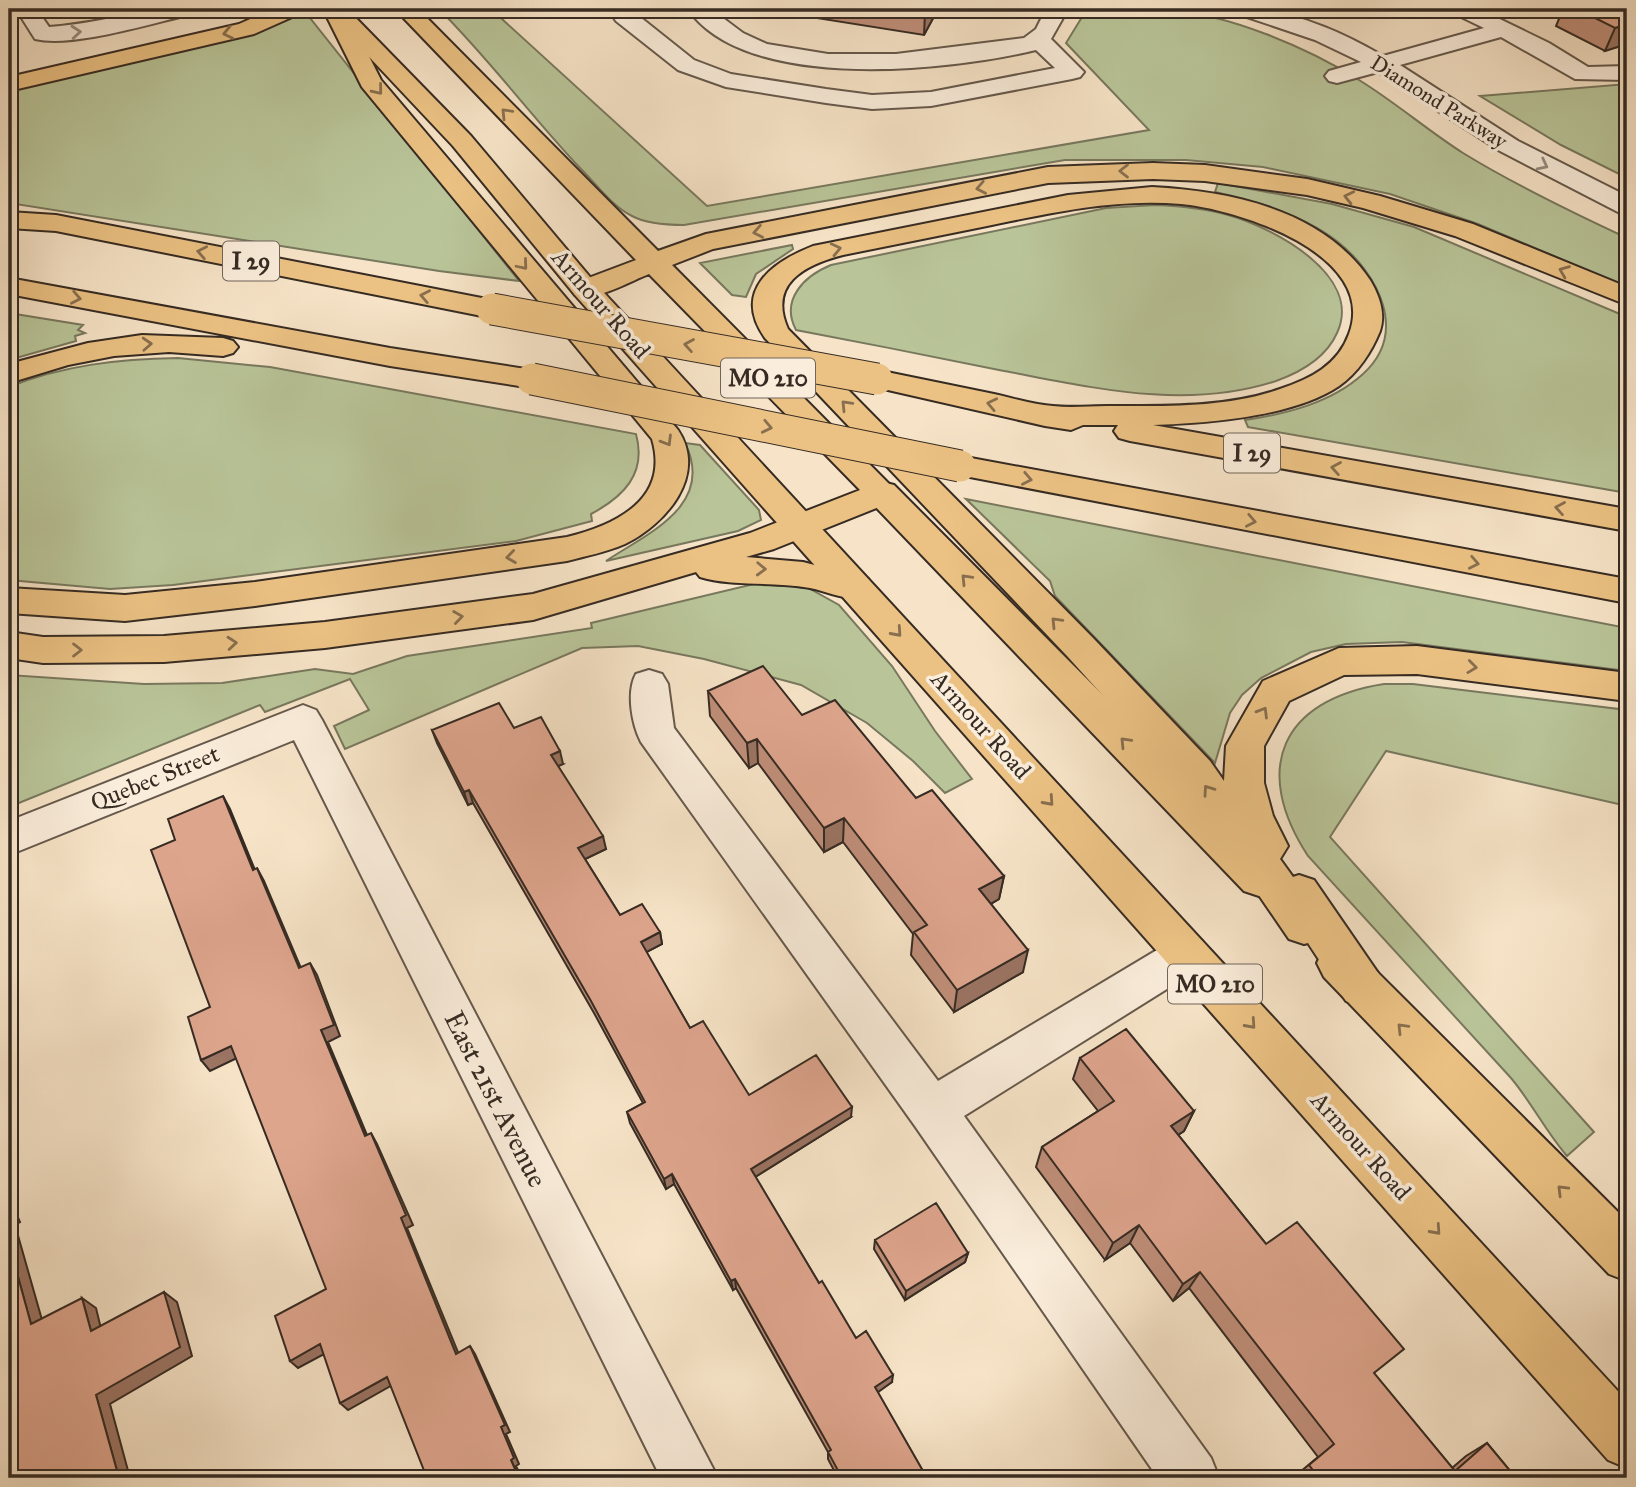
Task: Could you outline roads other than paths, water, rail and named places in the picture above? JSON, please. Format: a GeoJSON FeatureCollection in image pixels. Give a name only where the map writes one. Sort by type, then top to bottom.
{"type":"FeatureCollection","features":[{"type":"Feature","properties":{"kind":"main road"},"geometry":{"type":"LineString","coordinates":[[9,84],[246,29],[283,15],[291,9]]}},
{"type":"Feature","properties":{"kind":"main road"},"geometry":{"type":"LineString","coordinates":[[9,601],[125,608],[231,597],[567,549],[613,536],[630,526],[649,512],[669,484],[674,453],[667,437],[370,82],[335,9]]}},
{"type":"Feature","properties":{"kind":"main road","name":"Armour Road"},"geometry":{"type":"LineString","coordinates":[[335,9],[461,141],[585,289],[1627,1441]]}},
{"type":"Feature","properties":{"kind":"main road","name":"MO 210"},"geometry":{"type":"LineString","coordinates":[[406,9],[1363,987],[1620,1235]]}},
{"type":"Feature","properties":{"kind":"main road"},"geometry":{"type":"LineString","coordinates":[[585,289],[706,242],[1048,175],[1153,171],[1205,173],[1295,185],[1371,202],[1464,230],[1627,297]]}},
{"type":"Feature","properties":{"kind":"main road"},"geometry":{"type":"LineString","coordinates":[[1045,415],[1186,413],[1250,407],[1324,383],[1355,352],[1367,332],[1369,316],[1363,294],[1351,274],[1314,239],[1269,216],[1208,200],[1133,194],[1068,202],[823,251],[787,268],[770,289],[768,301],[768,319],[775,331],[1081,648],[1196,772],[1304,926]]}},
{"type":"Feature","properties":{"kind":"main road","name":"I 29"},"geometry":{"type":"LineString","coordinates":[[9,220],[56,223],[492,309],[877,380],[1045,415],[1627,520]]}},
{"type":"Feature","properties":{"kind":"main road"},"geometry":{"type":"LineString","coordinates":[[9,286],[390,357],[532,379],[960,466],[1627,592]]}},
{"type":"Feature","properties":{"kind":"main road"},"geometry":{"type":"LineString","coordinates":[[9,374],[54,358],[124,345],[191,342],[300,358],[390,357]]}},
{"type":"Feature","properties":{"kind":"main road"},"geometry":{"type":"LineString","coordinates":[[9,645],[43,650],[164,649],[325,635],[533,607],[668,570],[801,527],[882,493]]}},
{"type":"Feature","properties":{"kind":"main road"},"geometry":{"type":"LineString","coordinates":[[668,570],[764,569],[821,576],[856,588]]}},
{"type":"Feature","properties":{"kind":"main road"},"geometry":{"type":"LineString","coordinates":[[1363,987],[1272,854],[1253,817],[1244,783],[1245,746],[1276,691],[1339,662],[1417,660],[1627,687]]}},
{"type":"Feature","properties":{"kind":"street"},"geometry":{"type":"LineString","coordinates":[[32,9],[26,10],[43,34],[81,32],[184,9]]}},
{"type":"Feature","properties":{"kind":"street"},"geometry":{"type":"LineString","coordinates":[[620,9],[624,16],[686,65],[726,80],[872,102],[931,99],[1072,72],[1038,38]]}},
{"type":"Feature","properties":{"kind":"street"},"geometry":{"type":"LineString","coordinates":[[699,9],[720,29],[759,49],[832,61],[880,63],[1031,44],[1045,33],[1057,9]]}},
{"type":"Feature","properties":{"kind":"street","name":"Diamond Parkway"},"geometry":{"type":"LineString","coordinates":[[1246,9],[1323,35],[1380,63],[1509,146],[1627,206]]}},
{"type":"Feature","properties":{"kind":"street","name":"Diamond Parkway"},"geometry":{"type":"LineString","coordinates":[[1298,9],[1354,30],[1407,55],[1502,118],[1627,182]]}},
{"type":"Feature","properties":{"kind":"street"},"geometry":{"type":"LineString","coordinates":[[1463,9],[1583,74],[1627,73]]}},
{"type":"Feature","properties":{"kind":"street"},"geometry":{"type":"LineString","coordinates":[[1337,76],[1504,29]]}},
{"type":"Feature","properties":{"kind":"street"},"geometry":{"type":"LineString","coordinates":[[649,684],[655,732],[932,1110],[1191,1478]]}},
{"type":"Feature","properties":{"kind":"street","name":"Quebec Street"},"geometry":{"type":"LineString","coordinates":[[9,838],[303,720]]}},
{"type":"Feature","properties":{"kind":"street","name":"East 21st Avenue"},"geometry":{"type":"LineString","coordinates":[[303,720],[690,1478]]}},
{"type":"Feature","properties":{"kind":"street"},"geometry":{"type":"LineString","coordinates":[[932,1110],[1187,954]]}}]}
